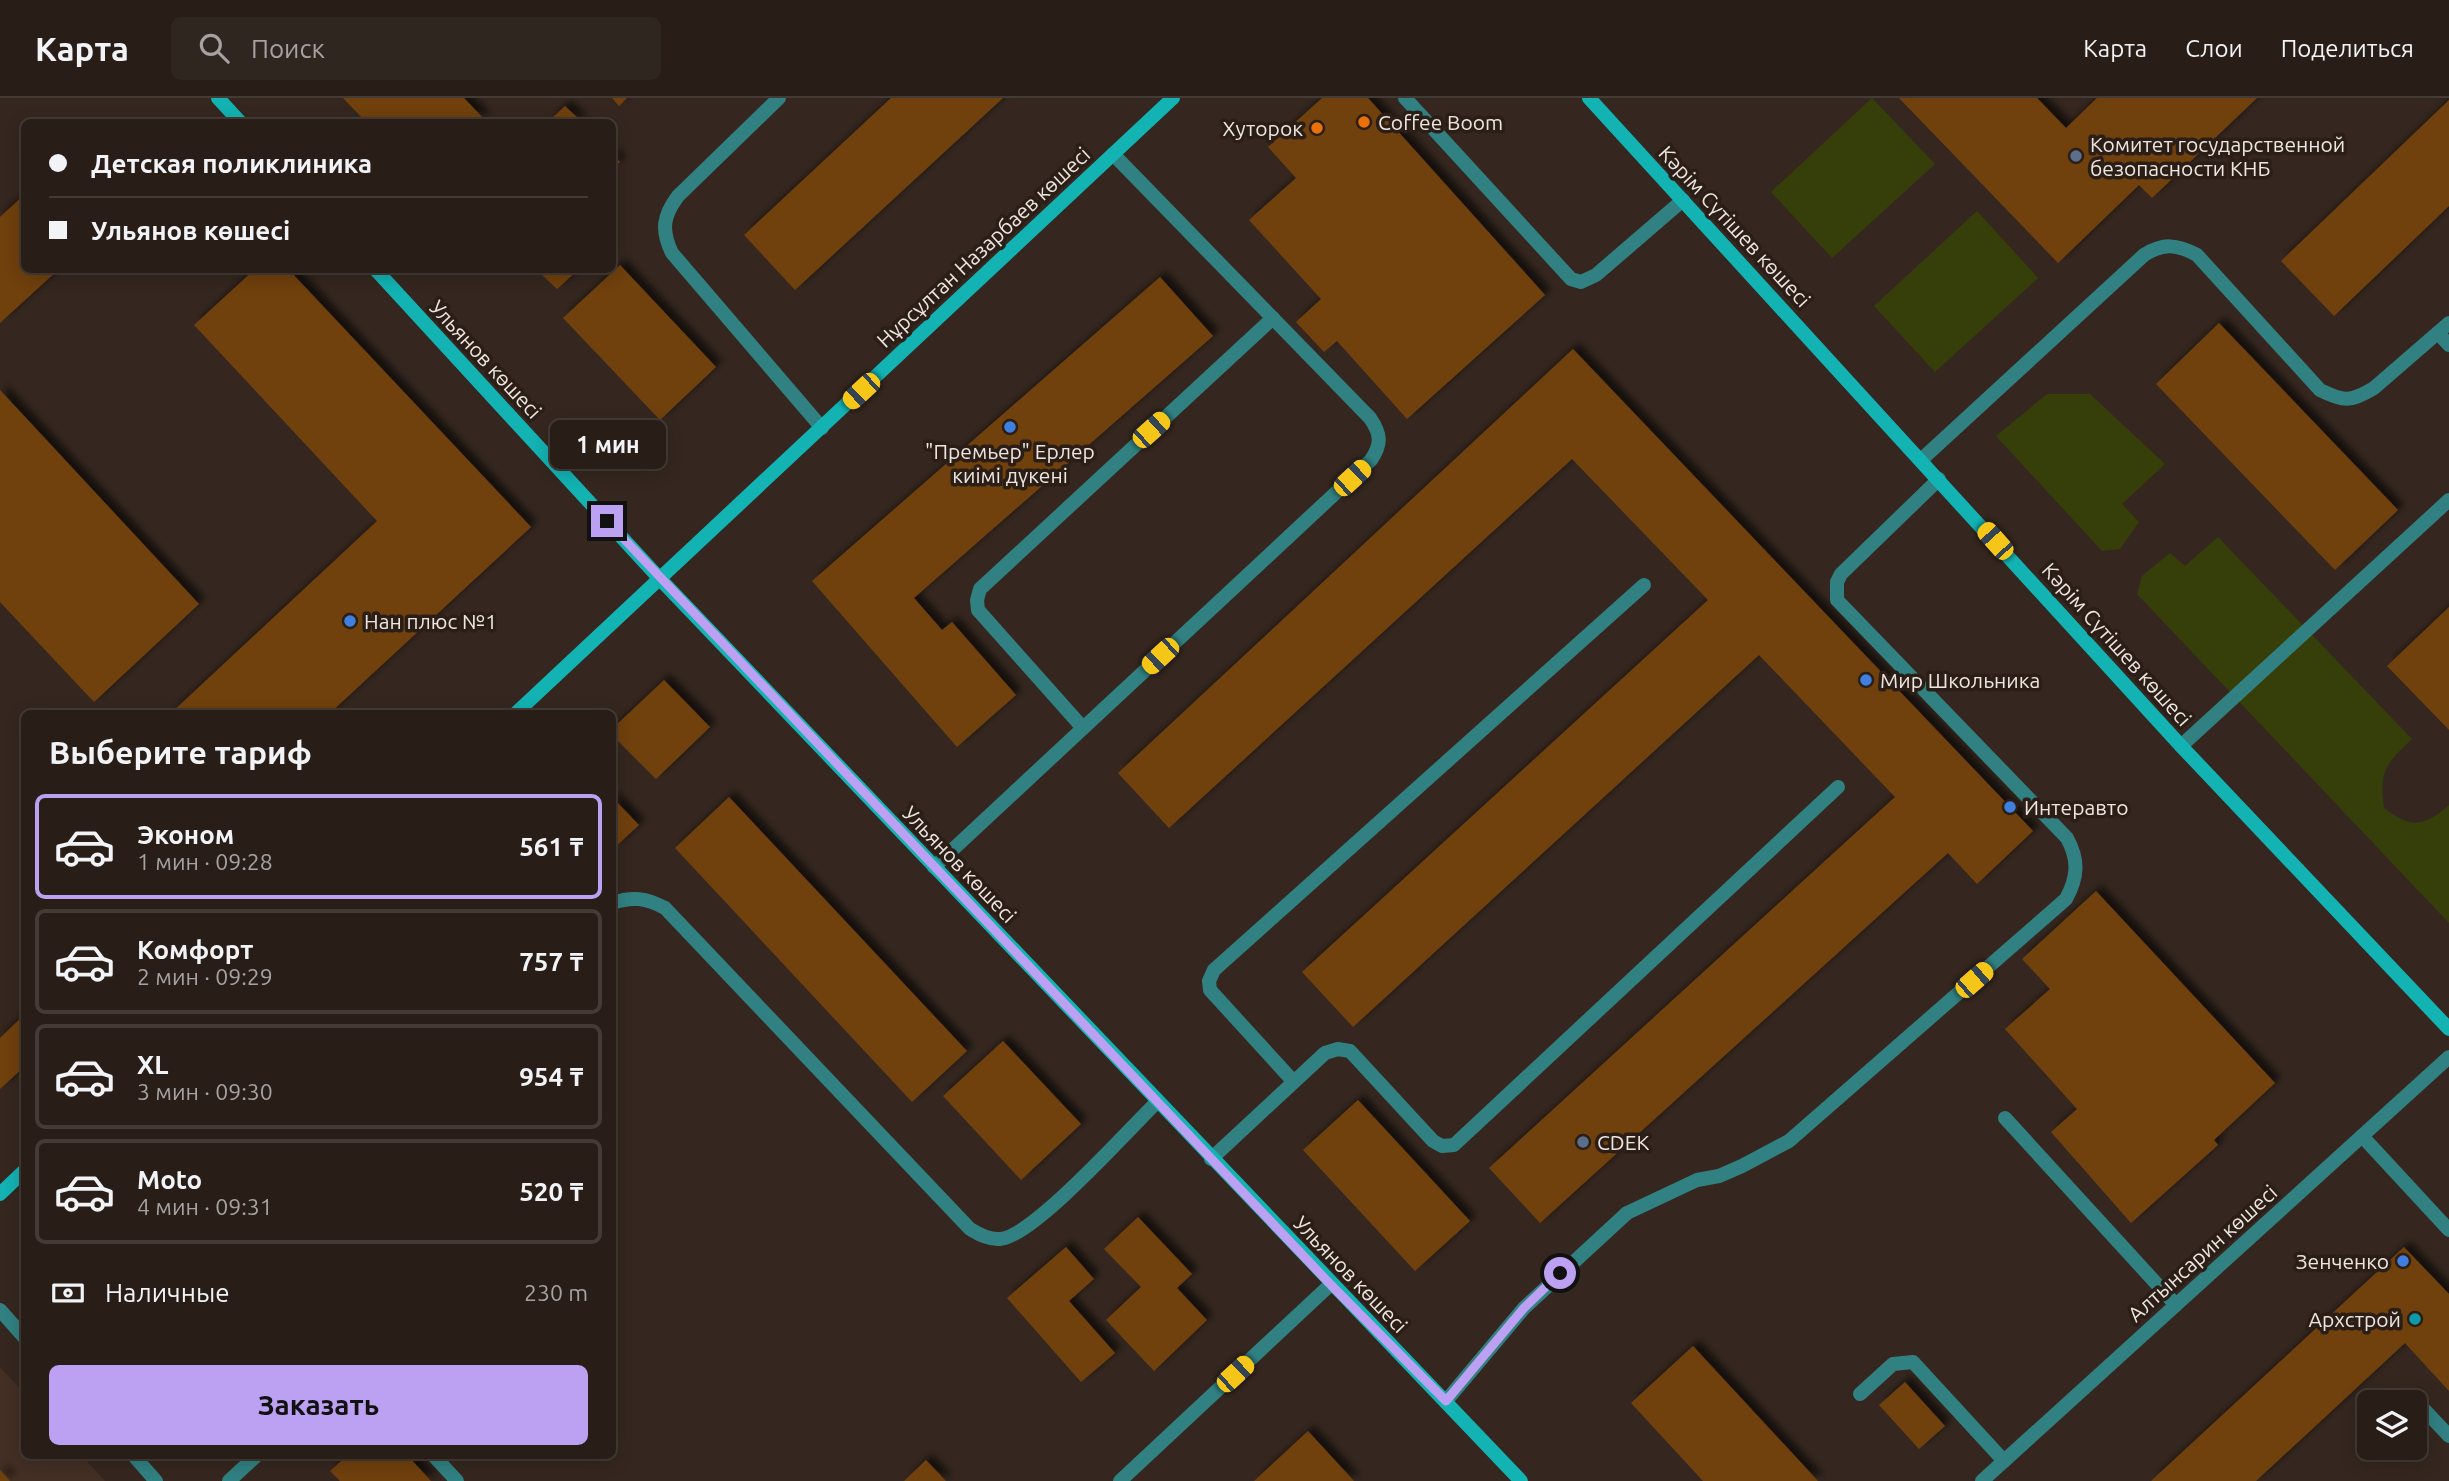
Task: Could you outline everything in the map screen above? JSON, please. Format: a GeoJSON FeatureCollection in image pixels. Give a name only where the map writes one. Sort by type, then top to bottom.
{"type":"FeatureCollection","features":[{"type":"Feature","properties":{"kind":"street"},"geometry":{"type":"LineString","coordinates":[[218,98],[237,119]]}},
{"type":"Feature","properties":{"kind":"street"},"geometry":{"type":"LineString","coordinates":[[779,98],[667,210],[665,239],[672,253],[822,428]]}},
{"type":"Feature","properties":{"kind":"street","name":"Нұрсұлтан Назарбаев көшесі"},"geometry":{"type":"LineString","coordinates":[[519,710],[1173,98]]}},
{"type":"Feature","properties":{"kind":"street"},"geometry":{"type":"LineString","coordinates":[[1405,98],[1571,279],[1581,282],[1597,275],[1683,201]]}},
{"type":"Feature","properties":{"kind":"street","name":"Кәрім Сүтішев көшесі"},"geometry":{"type":"LineString","coordinates":[[1589,98],[2181,746],[2449,1029]]}},
{"type":"Feature","properties":{"kind":"street"},"geometry":{"type":"LineString","coordinates":[[934,867],[1371,460],[1380,439],[1370,418],[1113,154]]}},
{"type":"Feature","properties":{"kind":"street"},"geometry":{"type":"LineString","coordinates":[[1921,460],[2144,255],[2169,245],[2197,255],[2320,390],[2341,400],[2361,396],[2374,388],[2444,328],[2449,345]]}},
{"type":"Feature","properties":{"kind":"street","name":"Ульянов көшесі"},"geometry":{"type":"LineString","coordinates":[[379,273],[660,579],[1331,1285],[1521,1481]]}},
{"type":"Feature","properties":{"kind":"street"},"geometry":{"type":"LineString","coordinates":[[1083,728],[978,610],[976,600],[980,589],[1273,318]]}},
{"type":"Feature","properties":{"kind":"street"},"geometry":{"type":"LineString","coordinates":[[1446,1401],[1524,1308],[1627,1213],[1697,1180],[1719,1176],[1742,1166],[1789,1141],[2066,899],[2077,874],[2074,851],[2067,838],[1837,600],[1837,582],[1841,574],[1939,479]]}},
{"type":"Feature","properties":{"kind":"street"},"geometry":{"type":"LineString","coordinates":[[2181,746],[2449,500]]}},
{"type":"Feature","properties":{"kind":"street"},"geometry":{"type":"LineString","coordinates":[[1293,1082],[1210,990],[1209,981],[1214,970],[1644,586]]}},
{"type":"Feature","properties":{"kind":"street"},"geometry":{"type":"LineString","coordinates":[[1211,1159],[1325,1053],[1338,1049],[1350,1051],[1433,1141],[1442,1146],[1454,1145],[1838,787]]}},
{"type":"Feature","properties":{"kind":"street"},"geometry":{"type":"LineString","coordinates":[[616,902],[628,898],[647,899],[666,908],[970,1228],[982,1237],[1000,1239],[1028,1228],[1157,1102]]}},
{"type":"Feature","properties":{"kind":"street","name":"Алтынсарин көшесі"},"geometry":{"type":"LineString","coordinates":[[1983,1481],[2449,1057]]}},
{"type":"Feature","properties":{"kind":"street"},"geometry":{"type":"LineString","coordinates":[[2005,1118],[2176,1305]]}},
{"type":"Feature","properties":{"kind":"street"},"geometry":{"type":"LineString","coordinates":[[2362,1136],[2449,1230]]}},
{"type":"Feature","properties":{"kind":"street"},"geometry":{"type":"LineString","coordinates":[[0,1194],[21,1174]]}},
{"type":"Feature","properties":{"kind":"street"},"geometry":{"type":"LineString","coordinates":[[1120,1481],[1331,1285]]}},
{"type":"Feature","properties":{"kind":"street"},"geometry":{"type":"LineString","coordinates":[[0,1310],[21,1334]]}},
{"type":"Feature","properties":{"kind":"street"},"geometry":{"type":"LineString","coordinates":[[1860,1394],[1893,1364],[1913,1362],[2004,1461]]}},
{"type":"Feature","properties":{"kind":"street"},"geometry":{"type":"LineString","coordinates":[[2427,1413],[2449,1436]]}},
{"type":"Feature","properties":{"kind":"street"},"geometry":{"type":"LineString","coordinates":[[137,1459],[156,1481]]}},
{"type":"Feature","properties":{"kind":"street"},"geometry":{"type":"LineString","coordinates":[[229,1481],[253,1459]]}},
{"type":"Feature","properties":{"kind":"street"},"geometry":{"type":"LineString","coordinates":[[437,1459],[457,1481]]}},
{"type":"Feature","properties":{"kind":"shaded area"},"geometry":{"type":"Polygon","coordinates":[[[0,1367],[21,1390],[21,1459],[85,1459],[105,1481],[0,1481],[0,1367]]]}},
{"type":"Feature","properties":{"kind":"green space"},"geometry":{"type":"Polygon","coordinates":[[[1872,98],[1935,164],[1832,258],[1771,192],[1872,98]]]}},
{"type":"Feature","properties":{"kind":"green space"},"geometry":{"type":"Polygon","coordinates":[[[1977,211],[2038,278],[1935,372],[1874,306],[1977,211]]]}},
{"type":"Feature","properties":{"kind":"green space"},"geometry":{"type":"Polygon","coordinates":[[[2047,394],[2090,394],[2165,464],[2122,504],[2139,522],[2120,549],[2102,551],[1996,436],[2047,394]]]}},
{"type":"Feature","properties":{"kind":"green space"},"geometry":{"type":"Polygon","coordinates":[[[2218,537],[2412,739],[2386,769],[2383,785],[2384,808],[2401,819],[2416,823],[2432,818],[2449,805],[2449,923],[2137,594],[2142,576],[2170,553],[2185,566],[2218,537]]]}},
{"type":"Feature","properties":{"kind":"building"},"geometry":{"type":"Polygon","coordinates":[[[343,98],[464,98],[484,119],[363,119],[343,98]]]}},
{"type":"Feature","properties":{"kind":"building"},"geometry":{"type":"Polygon","coordinates":[[[612,98],[627,98],[619,106],[612,98]]]}},
{"type":"Feature","properties":{"kind":"building"},"geometry":{"type":"Polygon","coordinates":[[[891,98],[1003,98],[795,290],[744,235],[891,98]]]}},
{"type":"Feature","properties":{"kind":"building"},"geometry":{"type":"Polygon","coordinates":[[[1322,98],[1368,98],[1545,295],[1407,419],[1337,341],[1324,352],[1296,322],[1321,299],[1249,220],[1296,178],[1268,147],[1322,98]]]}},
{"type":"Feature","properties":{"kind":"building","name":"Комитет государственной безопасности КНБ"},"geometry":{"type":"Polygon","coordinates":[[[1899,98],[2037,98],[2066,128],[2097,98],[2257,98],[2152,198],[2139,185],[2058,263],[1899,98]]]}},
{"type":"Feature","properties":{"kind":"building"},"geometry":{"type":"Polygon","coordinates":[[[2449,100],[2449,206],[2334,316],[2281,261],[2449,100]]]}},
{"type":"Feature","properties":{"kind":"building"},"geometry":{"type":"Polygon","coordinates":[[[565,106],[579,119],[551,119],[565,106]]]}},
{"type":"Feature","properties":{"kind":"building"},"geometry":{"type":"Polygon","coordinates":[[[21,198],[21,273],[55,273],[0,323],[0,217],[21,198]]]}},
{"type":"Feature","properties":{"kind":"building"},"geometry":{"type":"Polygon","coordinates":[[[620,265],[716,367],[660,420],[563,318],[611,273],[616,273],[620,265]]]}},
{"type":"Feature","properties":{"kind":"building"},"geometry":{"type":"Polygon","coordinates":[[[251,273],[292,273],[531,527],[333,710],[174,710],[377,521],[194,325],[251,273]]]}},
{"type":"Feature","properties":{"kind":"building"},"geometry":{"type":"Polygon","coordinates":[[[540,273],[575,273],[557,289],[540,273]]]}},
{"type":"Feature","properties":{"kind":"building"},"geometry":{"type":"Polygon","coordinates":[[[1160,277],[1213,336],[914,598],[942,630],[952,622],[1016,695],[957,747],[812,581],[1160,277]]]}},
{"type":"Feature","properties":{"kind":"building"},"geometry":{"type":"Polygon","coordinates":[[[2219,323],[2398,510],[2335,570],[2156,384],[2219,323]]]}},
{"type":"Feature","properties":{"kind":"building"},"geometry":{"type":"Polygon","coordinates":[[[1573,349],[2033,831],[1977,884],[1948,853],[1540,1223],[1489,1168],[1895,797],[1759,655],[1353,1027],[1302,972],[1708,600],[1572,459],[1169,828],[1118,773],[1573,349]]]}},
{"type":"Feature","properties":{"kind":"building"},"geometry":{"type":"Polygon","coordinates":[[[0,390],[199,604],[94,702],[0,602],[0,390]]]}},
{"type":"Feature","properties":{"kind":"building"},"geometry":{"type":"Polygon","coordinates":[[[2449,607],[2449,730],[2387,666],[2449,607]]]}},
{"type":"Feature","properties":{"kind":"building"},"geometry":{"type":"Polygon","coordinates":[[[664,680],[710,727],[656,779],[616,739],[616,725],[664,680]]]}},
{"type":"Feature","properties":{"kind":"building"},"geometry":{"type":"Polygon","coordinates":[[[729,797],[967,1051],[912,1102],[675,848],[729,797]]]}},
{"type":"Feature","properties":{"kind":"building"},"geometry":{"type":"Polygon","coordinates":[[[616,801],[639,825],[616,846],[616,801]]]}},
{"type":"Feature","properties":{"kind":"building"},"geometry":{"type":"Polygon","coordinates":[[[2096,891],[2275,1083],[2214,1140],[2218,1145],[2131,1223],[2051,1132],[2077,1109],[2005,1029],[2050,989],[2022,959],[2096,891]]]}},
{"type":"Feature","properties":{"kind":"building"},"geometry":{"type":"Polygon","coordinates":[[[21,1018],[21,1070],[0,1089],[0,1038],[21,1018]]]}},
{"type":"Feature","properties":{"kind":"building"},"geometry":{"type":"Polygon","coordinates":[[[1003,1041],[1081,1124],[1021,1180],[943,1096],[1003,1041]]]}},
{"type":"Feature","properties":{"kind":"building"},"geometry":{"type":"Polygon","coordinates":[[[1358,1100],[1470,1221],[1415,1271],[1303,1150],[1358,1100]]]}},
{"type":"Feature","properties":{"kind":"building"},"geometry":{"type":"Polygon","coordinates":[[[1138,1217],[1192,1274],[1177,1288],[1207,1320],[1154,1371],[1106,1320],[1141,1287],[1104,1249],[1138,1217]]]}},
{"type":"Feature","properties":{"kind":"building"},"geometry":{"type":"Polygon","coordinates":[[[1066,1247],[1094,1279],[1069,1301],[1115,1353],[1081,1382],[1007,1298],[1066,1247]]]}},
{"type":"Feature","properties":{"kind":"building"},"geometry":{"type":"Polygon","coordinates":[[[2404,1247],[2449,1294],[2449,1391],[2405,1343],[2256,1481],[2151,1481],[2404,1247]]]}},
{"type":"Feature","properties":{"kind":"building"},"geometry":{"type":"Polygon","coordinates":[[[1693,1346],[1818,1481],[1703,1481],[1631,1403],[1693,1346]]]}},
{"type":"Feature","properties":{"kind":"building"},"geometry":{"type":"Polygon","coordinates":[[[1905,1382],[1945,1426],[1919,1449],[1879,1405],[1905,1382]]]}},
{"type":"Feature","properties":{"kind":"building"},"geometry":{"type":"Polygon","coordinates":[[[1308,1431],[1354,1481],[1254,1481],[1308,1431]]]}},
{"type":"Feature","properties":{"kind":"building"},"geometry":{"type":"Polygon","coordinates":[[[344,1459],[411,1459],[431,1481],[340,1481],[330,1471],[344,1459]]]}},
{"type":"Feature","properties":{"kind":"building"},"geometry":{"type":"Polygon","coordinates":[[[926,1460],[946,1481],[904,1481],[926,1460]]]}},
{"type":"Feature","properties":{"kind":"building"},"geometry":{"type":"Polygon","coordinates":[[[0,1470],[10,1481],[0,1481],[0,1470]]]}},
{"type":"Feature","properties":{"kind":"place","name":"Coffee Boom"},"geometry":{"type":"Point","coordinates":[1364,122]}},
{"type":"Feature","properties":{"kind":"place","name":"Хуторок"},"geometry":{"type":"Point","coordinates":[1317,128]}},
{"type":"Feature","properties":{"kind":"place","name":"Комитет государственной безопасности КНБ"},"geometry":{"type":"Point","coordinates":[2076,156]}},
{"type":"Feature","properties":{"kind":"place","name":"\"Премьер\" Ерлер киімі дүкені"},"geometry":{"type":"Point","coordinates":[1010,427]}},
{"type":"Feature","properties":{"kind":"place","name":"Нан плюс №1"},"geometry":{"type":"Point","coordinates":[350,621]}},
{"type":"Feature","properties":{"kind":"place","name":"Мир Школьника"},"geometry":{"type":"Point","coordinates":[1866,680]}},
{"type":"Feature","properties":{"kind":"place","name":"Интеравто"},"geometry":{"type":"Point","coordinates":[2010,807]}},
{"type":"Feature","properties":{"kind":"place","name":"CDEK"},"geometry":{"type":"Point","coordinates":[1583,1142]}},
{"type":"Feature","properties":{"kind":"place","name":"Зенченко"},"geometry":{"type":"Point","coordinates":[2403,1261]}},
{"type":"Feature","properties":{"kind":"place","name":"Архстрой"},"geometry":{"type":"Point","coordinates":[2415,1319]}},
{"type":"Feature","properties":{"kind":"route"},"geometry":{"type":"LineString","coordinates":[[607,521],[1331,1285],[1446,1401],[1524,1308],[1560,1273]]}}]}
